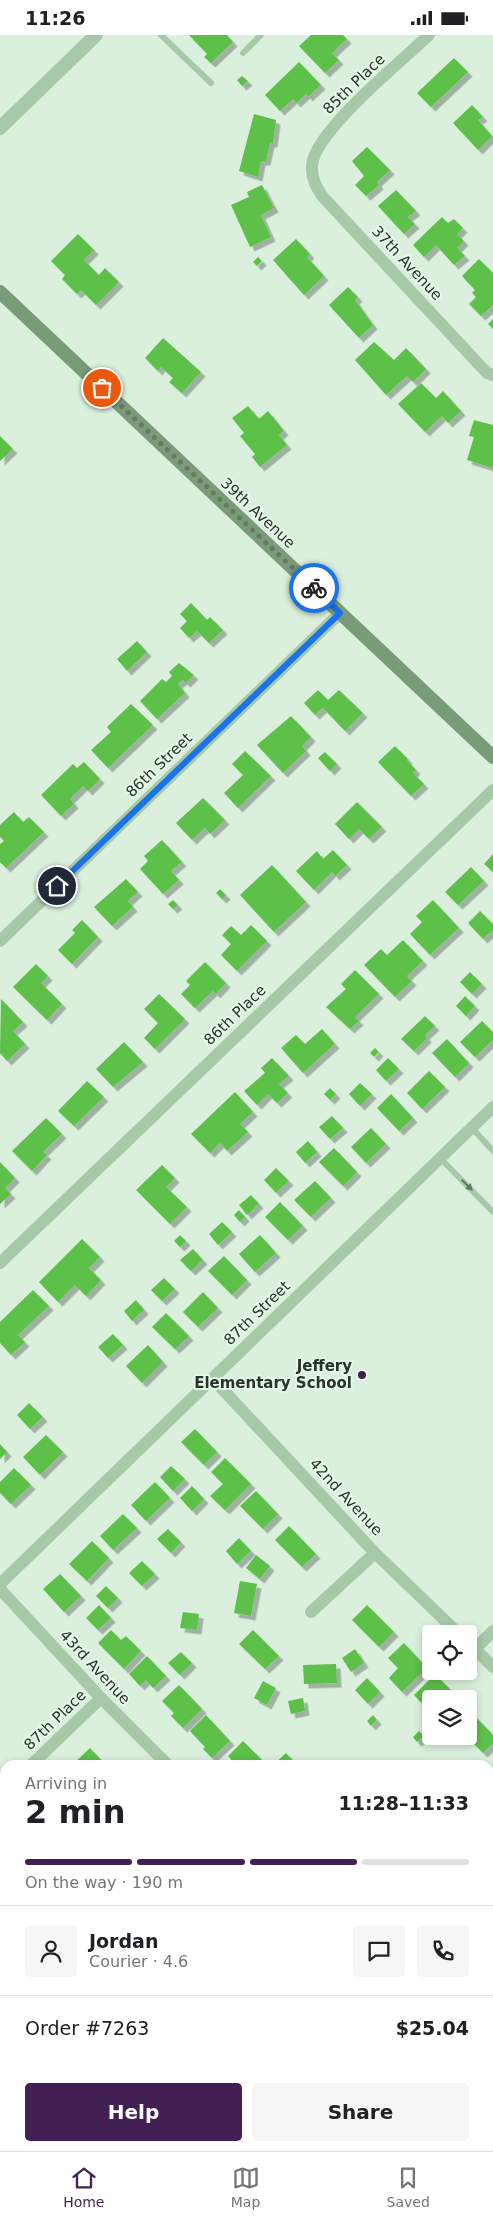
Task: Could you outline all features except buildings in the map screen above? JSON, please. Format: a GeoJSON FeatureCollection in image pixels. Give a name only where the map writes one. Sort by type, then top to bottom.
{"type":"FeatureCollection","features":[{"type":"Feature","properties":{"kind":"main road","name":"39th Avenue"},"geometry":{"type":"LineString","coordinates":[[0,292],[493,757]]}},
{"type":"Feature","properties":{"kind":"street"},"geometry":{"type":"LineString","coordinates":[[0,128],[96,35]]}},
{"type":"Feature","properties":{"kind":"street","name":"85th Place"},"geometry":{"type":"LineString","coordinates":[[312,165],[320,143],[336,123],[429,35]]}},
{"type":"Feature","properties":{"kind":"street","name":"37th Avenue"},"geometry":{"type":"LineString","coordinates":[[312,165],[313,182],[323,197],[487,373],[493,375]]}},
{"type":"Feature","properties":{"kind":"street","name":"86th Street"},"geometry":{"type":"LineString","coordinates":[[0,941],[340,613]]}},
{"type":"Feature","properties":{"kind":"street","name":"86th Place"},"geometry":{"type":"LineString","coordinates":[[0,1263],[493,790]]}},
{"type":"Feature","properties":{"kind":"street","name":"87th Street"},"geometry":{"type":"LineString","coordinates":[[0,1584],[493,1107]]}},
{"type":"Feature","properties":{"kind":"street","name":"42nd Avenue"},"geometry":{"type":"LineString","coordinates":[[213,1379],[375,1553],[450,1625]]}},
{"type":"Feature","properties":{"kind":"street"},"geometry":{"type":"LineString","coordinates":[[311,1612],[375,1553]]}},
{"type":"Feature","properties":{"kind":"street","name":"43rd Avenue"},"geometry":{"type":"LineString","coordinates":[[0,1589],[100,1698],[163,1760]]}},
{"type":"Feature","properties":{"kind":"street"},"geometry":{"type":"LineString","coordinates":[[477,1642],[493,1631]]}},
{"type":"Feature","properties":{"kind":"street"},"geometry":{"type":"LineString","coordinates":[[477,1651],[493,1667]]}},
{"type":"Feature","properties":{"kind":"street","name":"87th Place"},"geometry":{"type":"LineString","coordinates":[[36,1760],[100,1698]]}},
{"type":"Feature","properties":{"kind":"lane"},"geometry":{"type":"LineString","coordinates":[[161,35],[211,83]]}},
{"type":"Feature","properties":{"kind":"lane"},"geometry":{"type":"LineString","coordinates":[[243,53],[261,35]]}},
{"type":"Feature","properties":{"kind":"lane"},"geometry":{"type":"LineString","coordinates":[[472,1128],[493,1151]]}},
{"type":"Feature","properties":{"kind":"lane"},"geometry":{"type":"LineString","coordinates":[[440,1158],[493,1212]]}},
{"type":"Feature","properties":{"kind":"way so far"},"geometry":{"type":"LineString","coordinates":[[102,388],[314,588]]}},
{"type":"Feature","properties":{"kind":"place","name":"Jeffery Elementary School"},"geometry":{"type":"Point","coordinates":[362,1375]}},
{"type":"Feature","properties":{"kind":"route"},"geometry":{"type":"LineString","coordinates":[[57,886],[340,613],[314,588]]}}]}
